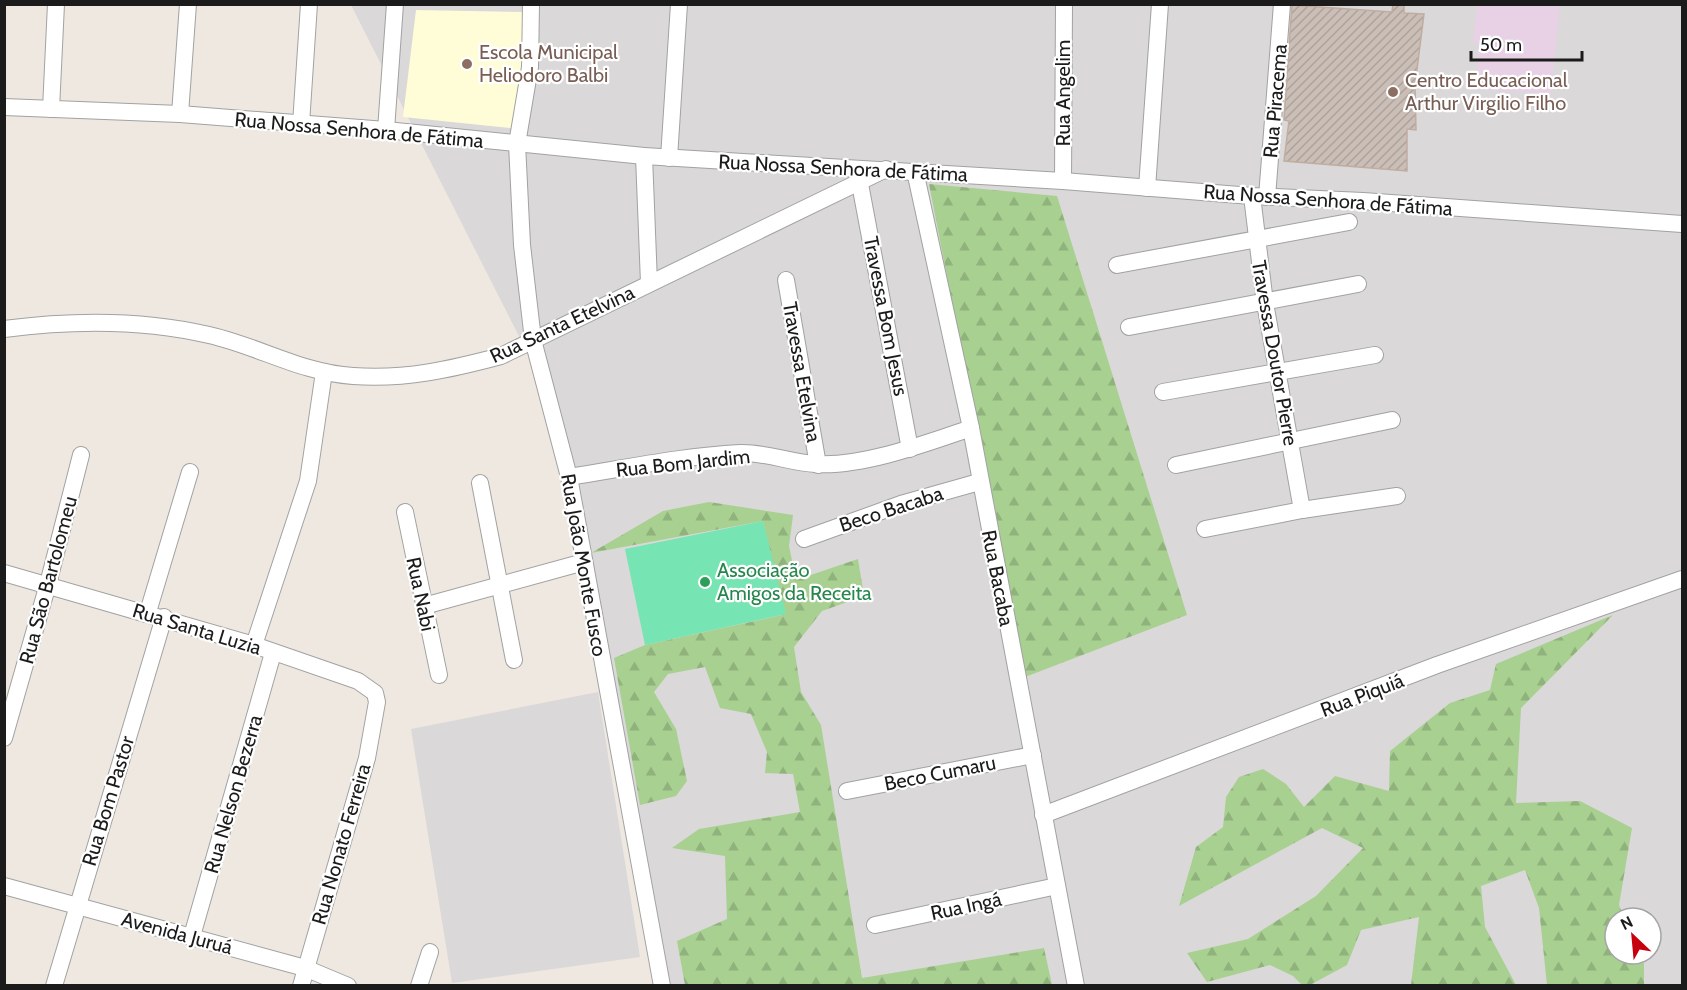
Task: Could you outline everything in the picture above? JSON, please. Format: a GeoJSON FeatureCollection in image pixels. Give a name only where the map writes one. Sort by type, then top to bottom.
{"type":"FeatureCollection","features":[{"type":"Feature","properties":{"kind":"street"},"geometry":{"type":"LineString","coordinates":[[51,109],[56,4]]}},
{"type":"Feature","properties":{"kind":"street"},"geometry":{"type":"LineString","coordinates":[[180,114],[188,4]]}},
{"type":"Feature","properties":{"kind":"street"},"geometry":{"type":"LineString","coordinates":[[301,124],[309,4]]}},
{"type":"Feature","properties":{"kind":"street"},"geometry":{"type":"LineString","coordinates":[[387,130],[395,4]]}},
{"type":"Feature","properties":{"kind":"street","name":"Rua João Monte Fusco"},"geometry":{"type":"LineString","coordinates":[[531,4],[530,67],[517,144],[522,245],[533,340],[569,477],[662,986]]}},
{"type":"Feature","properties":{"kind":"street"},"geometry":{"type":"LineString","coordinates":[[669,158],[679,4]]}},
{"type":"Feature","properties":{"kind":"street","name":"Rua Angelim"},"geometry":{"type":"LineString","coordinates":[[1063,181],[1064,4]]}},
{"type":"Feature","properties":{"kind":"street"},"geometry":{"type":"LineString","coordinates":[[1147,188],[1160,4]]}},
{"type":"Feature","properties":{"kind":"street","name":"Rua Piracema"},"geometry":{"type":"LineString","coordinates":[[1259,196],[1282,4]]}},
{"type":"Feature","properties":{"kind":"street","name":"Rua Nossa Senhora de Fátima"},"geometry":{"type":"LineString","coordinates":[[4,107],[180,114],[387,130],[669,158],[887,169],[1683,224]]}},
{"type":"Feature","properties":{"kind":"street"},"geometry":{"type":"LineString","coordinates":[[644,156],[649,283]]}},
{"type":"Feature","properties":{"kind":"street","name":"Rua Santa Etelvina"},"geometry":{"type":"LineString","coordinates":[[4,329],[50,323],[116,322],[159,326],[210,335],[324,372],[396,378],[442,372],[501,356],[887,169]]}},
{"type":"Feature","properties":{"kind":"street","name":"Rua Bacaba"},"geometry":{"type":"LineString","coordinates":[[915,171],[971,428],[979,482],[1076,986]]}},
{"type":"Feature","properties":{"kind":"street","name":"Travessa Bom Jesus"},"geometry":{"type":"LineString","coordinates":[[860,184],[910,448]]}},
{"type":"Feature","properties":{"kind":"street","name":"Travessa Doutor Pierre"},"geometry":{"type":"LineString","coordinates":[[1259,196],[1256,238],[1265,303],[1302,510]]}},
{"type":"Feature","properties":{"kind":"street"},"geometry":{"type":"LineString","coordinates":[[1117,265],[1349,222]]}},
{"type":"Feature","properties":{"kind":"street","name":"Travessa Etelvina"},"geometry":{"type":"LineString","coordinates":[[786,280],[818,465]]}},
{"type":"Feature","properties":{"kind":"street"},"geometry":{"type":"LineString","coordinates":[[1129,327],[1359,284]]}},
{"type":"Feature","properties":{"kind":"street"},"geometry":{"type":"LineString","coordinates":[[1163,392],[1375,355]]}},
{"type":"Feature","properties":{"kind":"street"},"geometry":{"type":"LineString","coordinates":[[254,645],[308,480],[324,372]]}},
{"type":"Feature","properties":{"kind":"street"},"geometry":{"type":"LineString","coordinates":[[1176,465],[1392,420]]}},
{"type":"Feature","properties":{"kind":"street","name":"Rua Bom Jardim"},"geometry":{"type":"LineString","coordinates":[[569,477],[685,458],[742,453],[768,455],[818,465],[910,448],[971,428]]}},
{"type":"Feature","properties":{"kind":"street","name":"Rua São Bartolomeu"},"geometry":{"type":"LineString","coordinates":[[4,738],[48,585],[81,455]]}},
{"type":"Feature","properties":{"kind":"street","name":"Rua Bom Pastor"},"geometry":{"type":"LineString","coordinates":[[54,986],[156,615],[190,472]]}},
{"type":"Feature","properties":{"kind":"street","name":"Beco Bacaba"},"geometry":{"type":"LineString","coordinates":[[804,539],[901,504],[979,482]]}},
{"type":"Feature","properties":{"kind":"street"},"geometry":{"type":"LineString","coordinates":[[480,483],[514,660]]}},
{"type":"Feature","properties":{"kind":"street"},"geometry":{"type":"LineString","coordinates":[[1205,529],[1302,510],[1397,496]]}},
{"type":"Feature","properties":{"kind":"street","name":"Rua Nabi"},"geometry":{"type":"LineString","coordinates":[[405,512],[439,675]]}},
{"type":"Feature","properties":{"kind":"street"},"geometry":{"type":"LineString","coordinates":[[424,606],[584,562]]}},
{"type":"Feature","properties":{"kind":"street","name":"Rua Santa Luzia"},"geometry":{"type":"LineString","coordinates":[[4,573],[254,645],[358,681],[370,687],[377,702]]}},
{"type":"Feature","properties":{"kind":"street","name":"Rua Piquiá"},"geometry":{"type":"LineString","coordinates":[[1043,815],[1437,665],[1683,579]]}},
{"type":"Feature","properties":{"kind":"street","name":"Rua Nelson Bezerra"},"geometry":{"type":"LineString","coordinates":[[192,936],[273,653]]}},
{"type":"Feature","properties":{"kind":"street","name":"Rua Nonato Ferreira"},"geometry":{"type":"LineString","coordinates":[[301,986],[367,758],[377,702]]}},
{"type":"Feature","properties":{"kind":"street","name":"Beco Cumaru"},"geometry":{"type":"LineString","coordinates":[[847,791],[1033,755]]}},
{"type":"Feature","properties":{"kind":"street","name":"Avenida Juruá"},"geometry":{"type":"LineString","coordinates":[[4,886],[305,968],[348,986]]}},
{"type":"Feature","properties":{"kind":"street","name":"Rua Ingá"},"geometry":{"type":"LineString","coordinates":[[875,925],[1057,886]]}},
{"type":"Feature","properties":{"kind":"street"},"geometry":{"type":"LineString","coordinates":[[419,986],[430,952]]}},
{"type":"Feature","properties":{"kind":"shaded area"},"geometry":{"type":"Polygon","coordinates":[[[351,5],[1682,5],[1682,985],[657,985],[569,487],[530,358],[351,5]]]}},
{"type":"Feature","properties":{"kind":"shaded area"},"geometry":{"type":"Polygon","coordinates":[[[1477,5],[1560,5],[1551,94],[1476,89],[1479,44],[1473,42],[1477,5]]]}},
{"type":"Feature","properties":{"kind":"shaded area","name":"Escola Municipal Heliodoro Balbi"},"geometry":{"type":"Polygon","coordinates":[[[416,10],[529,12],[519,129],[403,117],[416,10]]]}},
{"type":"Feature","properties":{"kind":"shaded area"},"geometry":{"type":"Polygon","coordinates":[[[598,692],[640,957],[452,983],[411,729],[598,692]]]}},
{"type":"Feature","properties":{"kind":"green space"},"geometry":{"type":"Polygon","coordinates":[[[929,184],[1057,196],[1187,615],[1025,677],[929,184]]]}},
{"type":"Feature","properties":{"kind":"green space"},"geometry":{"type":"Polygon","coordinates":[[[709,502],[793,515],[789,546],[796,580],[858,559],[864,596],[822,611],[794,647],[801,692],[821,725],[862,978],[1044,948],[1052,985],[685,985],[677,941],[727,919],[725,856],[672,848],[699,829],[800,812],[793,774],[765,773],[767,752],[751,714],[720,708],[705,667],[668,674],[654,692],[676,729],[687,781],[676,796],[640,805],[614,658],[645,645],[782,615],[763,521],[591,553],[663,511],[709,502]]]}},
{"type":"Feature","properties":{"kind":"green space","name":"Associação Amigos da Receita"},"geometry":{"type":"Polygon","coordinates":[[[763,521],[786,614],[645,645],[625,549],[763,521]]]}},
{"type":"Feature","properties":{"kind":"green space"},"geometry":{"type":"Polygon","coordinates":[[[1613,615],[1521,708],[1516,803],[1580,801],[1632,828],[1619,906],[1603,906],[1603,966],[1644,966],[1644,985],[1547,985],[1539,908],[1525,870],[1481,886],[1485,927],[1516,985],[1411,985],[1419,917],[1361,930],[1347,965],[1310,985],[1302,985],[1293,976],[1270,965],[1207,982],[1187,953],[1248,939],[1316,896],[1363,848],[1322,828],[1179,906],[1196,847],[1223,827],[1226,797],[1239,777],[1263,769],[1286,784],[1304,807],[1335,776],[1389,791],[1390,751],[1450,703],[1490,690],[1496,664],[1613,615]]]}},
{"type":"Feature","properties":{"kind":"building","name":"Centro Educacional Arthur Virgilio Filho"},"geometry":{"type":"Polygon","coordinates":[[[1393,4],[1404,4],[1404,13],[1424,14],[1415,85],[1416,130],[1407,129],[1407,171],[1284,161],[1289,121],[1284,120],[1292,5],[1392,12],[1393,4]]]}},
{"type":"Feature","properties":{"kind":"place","name":"Escola Municipal Heliodoro Balbi"},"geometry":{"type":"Point","coordinates":[467,64]}},
{"type":"Feature","properties":{"kind":"place","name":"Centro Educacional Arthur Virgilio Filho"},"geometry":{"type":"Point","coordinates":[1393,92]}},
{"type":"Feature","properties":{"kind":"place","name":"Associação Amigos da Receita"},"geometry":{"type":"Point","coordinates":[705,582]}}]}
